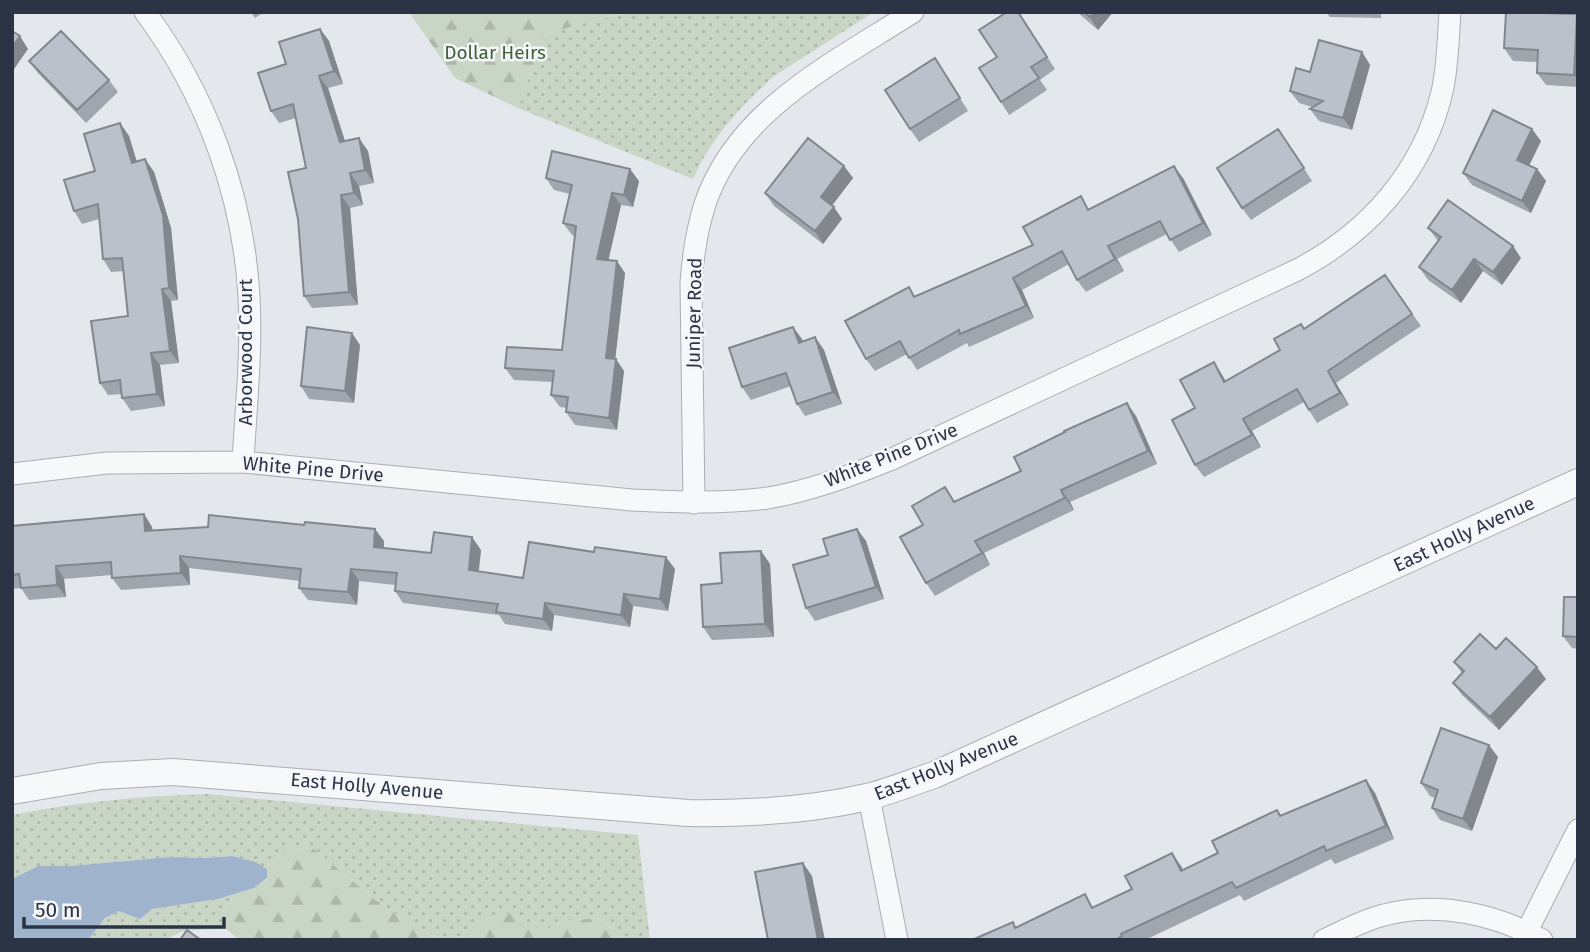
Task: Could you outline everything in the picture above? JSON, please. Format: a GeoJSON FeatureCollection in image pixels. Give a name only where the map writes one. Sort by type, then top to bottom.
{"type":"FeatureCollection","features":[{"type":"Feature","properties":{"kind":"street","name":"Arborwood Court"},"geometry":{"type":"LineString","coordinates":[[145,12],[183,70],[211,126],[237,216],[249,297],[243,462]]}},
{"type":"Feature","properties":{"kind":"street","name":"Juniper Road"},"geometry":{"type":"LineString","coordinates":[[694,503],[691,282],[706,202],[735,148],[753,124],[776,103],[913,12]]}},
{"type":"Feature","properties":{"kind":"street","name":"White Pine Drive"},"geometry":{"type":"LineString","coordinates":[[12,474],[107,463],[243,462],[632,500],[694,503],[769,497],[859,473],[1322,257],[1346,241],[1401,182],[1427,139],[1442,92],[1447,64],[1450,12]]}},
{"type":"Feature","properties":{"kind":"street","name":"East Holly Avenue"},"geometry":{"type":"LineString","coordinates":[[12,792],[101,776],[173,772],[688,813],[748,814],[810,808],[869,797],[934,775],[1578,482]]}},
{"type":"Feature","properties":{"kind":"street"},"geometry":{"type":"LineString","coordinates":[[869,797],[898,940]]}},
{"type":"Feature","properties":{"kind":"street"},"geometry":{"type":"LineString","coordinates":[[1324,940],[1371,919],[1404,911],[1422,910],[1453,911],[1486,917],[1535,936],[1578,830]]}},
{"type":"Feature","properties":{"kind":"green space","name":"Dollar Heirs"},"geometry":{"type":"Polygon","coordinates":[[[409,12],[626,12],[545,34],[518,108],[455,78],[409,12]]]}},
{"type":"Feature","properties":{"kind":"green space"},"geometry":{"type":"Polygon","coordinates":[[[626,12],[874,12],[774,76],[728,123],[693,179],[518,108],[545,34],[626,12]]]}},
{"type":"Feature","properties":{"kind":"green space"},"geometry":{"type":"Polygon","coordinates":[[[207,794],[638,835],[650,940],[624,940],[600,918],[562,921],[543,931],[509,913],[474,923],[457,940],[444,940],[411,924],[374,899],[314,849],[286,848],[267,869],[256,862],[233,856],[170,857],[70,866],[38,866],[12,879],[12,815],[109,800],[207,794]]]}},
{"type":"Feature","properties":{"kind":"green space"},"geometry":{"type":"Polygon","coordinates":[[[286,848],[314,849],[374,899],[411,924],[444,940],[239,940],[225,928],[222,912],[238,893],[254,888],[267,879],[267,869],[286,848]]]}},
{"type":"Feature","properties":{"kind":"green space"},"geometry":{"type":"Polygon","coordinates":[[[238,893],[222,912],[225,928],[183,931],[165,940],[88,940],[105,918],[119,911],[152,909],[218,899],[238,893]]]}},
{"type":"Feature","properties":{"kind":"green space"},"geometry":{"type":"Polygon","coordinates":[[[509,913],[543,931],[562,921],[600,918],[624,940],[457,940],[474,923],[509,913]]]}},
{"type":"Feature","properties":{"kind":"water"},"geometry":{"type":"Polygon","coordinates":[[[233,856],[256,862],[267,869],[267,878],[254,888],[218,899],[152,909],[140,919],[119,911],[105,918],[88,940],[12,940],[12,879],[38,866],[70,866],[170,857],[233,856]]]}},
{"type":"Feature","properties":{"kind":"building"},"geometry":{"type":"Polygon","coordinates":[[[1007,12],[1018,12],[1047,57],[1031,67],[1039,78],[1001,102],[979,68],[997,57],[979,30],[1007,12]]]}},
{"type":"Feature","properties":{"kind":"building"},"geometry":{"type":"Polygon","coordinates":[[[1506,12],[1577,14],[1574,75],[1537,73],[1538,50],[1504,48],[1506,12]]]}},
{"type":"Feature","properties":{"kind":"building"},"geometry":{"type":"Polygon","coordinates":[[[320,29],[334,71],[319,76],[340,142],[359,138],[365,170],[350,173],[354,193],[341,195],[349,292],[304,296],[298,219],[288,172],[306,168],[293,104],[271,111],[258,73],[286,64],[279,42],[320,29]]]}},
{"type":"Feature","properties":{"kind":"building"},"geometry":{"type":"Polygon","coordinates":[[[12,31],[20,36],[12,47],[12,31]]]}},
{"type":"Feature","properties":{"kind":"building"},"geometry":{"type":"Polygon","coordinates":[[[61,31],[109,80],[77,110],[29,61],[61,31]]]}},
{"type":"Feature","properties":{"kind":"building"},"geometry":{"type":"Polygon","coordinates":[[[1319,40],[1362,52],[1343,118],[1310,109],[1323,101],[1290,91],[1296,68],[1310,72],[1319,40]]]}},
{"type":"Feature","properties":{"kind":"building"},"geometry":{"type":"Polygon","coordinates":[[[935,58],[960,98],[910,129],[885,90],[935,58]]]}},
{"type":"Feature","properties":{"kind":"building"},"geometry":{"type":"Polygon","coordinates":[[[1493,110],[1532,129],[1517,160],[1537,169],[1522,201],[1463,173],[1493,110]]]}},
{"type":"Feature","properties":{"kind":"building"},"geometry":{"type":"Polygon","coordinates":[[[120,123],[132,163],[145,159],[163,215],[169,288],[162,289],[170,351],[151,353],[157,394],[122,398],[120,380],[100,383],[91,321],[128,316],[122,258],[103,259],[98,204],[74,211],[64,180],[95,171],[84,134],[120,123]]]}},
{"type":"Feature","properties":{"kind":"building"},"geometry":{"type":"Polygon","coordinates":[[[1278,129],[1304,168],[1242,208],[1217,168],[1278,129]]]}},
{"type":"Feature","properties":{"kind":"building"},"geometry":{"type":"Polygon","coordinates":[[[808,138],[844,166],[821,197],[834,207],[815,231],[765,193],[808,138]]]}},
{"type":"Feature","properties":{"kind":"building"},"geometry":{"type":"Polygon","coordinates":[[[552,151],[630,169],[624,195],[612,193],[597,259],[617,261],[606,358],[616,359],[609,418],[566,412],[568,397],[551,395],[554,371],[505,368],[507,347],[562,350],[576,226],[563,223],[572,185],[546,178],[552,151]]]}},
{"type":"Feature","properties":{"kind":"building"},"geometry":{"type":"Polygon","coordinates":[[[1174,166],[1203,223],[1170,240],[1160,221],[1108,246],[1115,259],[1077,280],[1062,251],[1013,278],[1026,306],[960,334],[959,330],[909,358],[900,341],[866,359],[845,321],[909,287],[914,297],[1033,245],[1023,227],[1081,196],[1088,210],[1174,166]]]}},
{"type":"Feature","properties":{"kind":"building"},"geometry":{"type":"Polygon","coordinates":[[[1448,200],[1513,246],[1493,272],[1474,259],[1452,290],[1419,267],[1441,237],[1428,228],[1448,200]]]}},
{"type":"Feature","properties":{"kind":"building"},"geometry":{"type":"Polygon","coordinates":[[[1385,275],[1412,314],[1328,371],[1340,393],[1309,410],[1297,389],[1243,419],[1252,435],[1195,465],[1172,420],[1195,408],[1180,380],[1214,362],[1224,382],[1280,350],[1274,339],[1301,324],[1304,329],[1385,275]]]}},
{"type":"Feature","properties":{"kind":"building"},"geometry":{"type":"Polygon","coordinates":[[[307,327],[352,333],[345,391],[301,386],[307,327]]]}},
{"type":"Feature","properties":{"kind":"building"},"geometry":{"type":"Polygon","coordinates":[[[793,327],[799,343],[815,337],[833,392],[797,404],[786,373],[742,387],[729,348],[793,327]]]}},
{"type":"Feature","properties":{"kind":"building"},"geometry":{"type":"Polygon","coordinates":[[[1127,403],[1148,451],[1061,490],[1065,498],[975,541],[982,553],[926,583],[900,537],[923,525],[912,506],[945,487],[954,502],[1021,471],[1014,457],[1127,403]]]}},
{"type":"Feature","properties":{"kind":"building"},"geometry":{"type":"Polygon","coordinates":[[[144,514],[145,531],[208,527],[209,515],[304,525],[305,522],[375,529],[374,547],[431,553],[434,532],[472,537],[469,570],[523,578],[529,542],[594,552],[595,547],[666,557],[660,599],[624,594],[621,615],[545,603],[543,619],[496,612],[498,604],[395,591],[397,573],[351,569],[348,592],[299,588],[301,569],[180,556],[181,573],[112,578],[111,562],[56,566],[57,585],[21,588],[19,574],[12,575],[12,526],[144,514]]]}},
{"type":"Feature","properties":{"kind":"building"},"geometry":{"type":"Polygon","coordinates":[[[857,529],[876,587],[806,608],[793,565],[828,555],[823,539],[857,529]]]}},
{"type":"Feature","properties":{"kind":"building"},"geometry":{"type":"Polygon","coordinates":[[[761,551],[765,624],[703,627],[701,585],[722,583],[720,553],[761,551]]]}},
{"type":"Feature","properties":{"kind":"building"},"geometry":{"type":"Polygon","coordinates":[[[1564,597],[1578,597],[1578,637],[1563,636],[1564,597]]]}},
{"type":"Feature","properties":{"kind":"building"},"geometry":{"type":"Polygon","coordinates":[[[1480,634],[1496,649],[1506,638],[1537,667],[1490,717],[1453,683],[1464,671],[1454,662],[1480,634]]]}},
{"type":"Feature","properties":{"kind":"building"},"geometry":{"type":"Polygon","coordinates":[[[1441,728],[1489,745],[1463,819],[1432,808],[1438,790],[1421,783],[1441,728]]]}},
{"type":"Feature","properties":{"kind":"building"},"geometry":{"type":"Polygon","coordinates":[[[1366,780],[1386,826],[1326,851],[1324,846],[1236,888],[1232,882],[1121,934],[1122,936],[1115,940],[972,940],[1013,922],[1015,928],[1085,894],[1092,908],[1132,889],[1125,876],[1172,853],[1181,871],[1218,853],[1212,841],[1277,810],[1280,816],[1366,780]]]}},
{"type":"Feature","properties":{"kind":"building"},"geometry":{"type":"Polygon","coordinates":[[[803,863],[818,940],[768,940],[755,872],[803,863]]]}},
{"type":"Feature","properties":{"kind":"building"},"geometry":{"type":"Polygon","coordinates":[[[187,930],[201,940],[180,940],[187,930]]]}}]}
